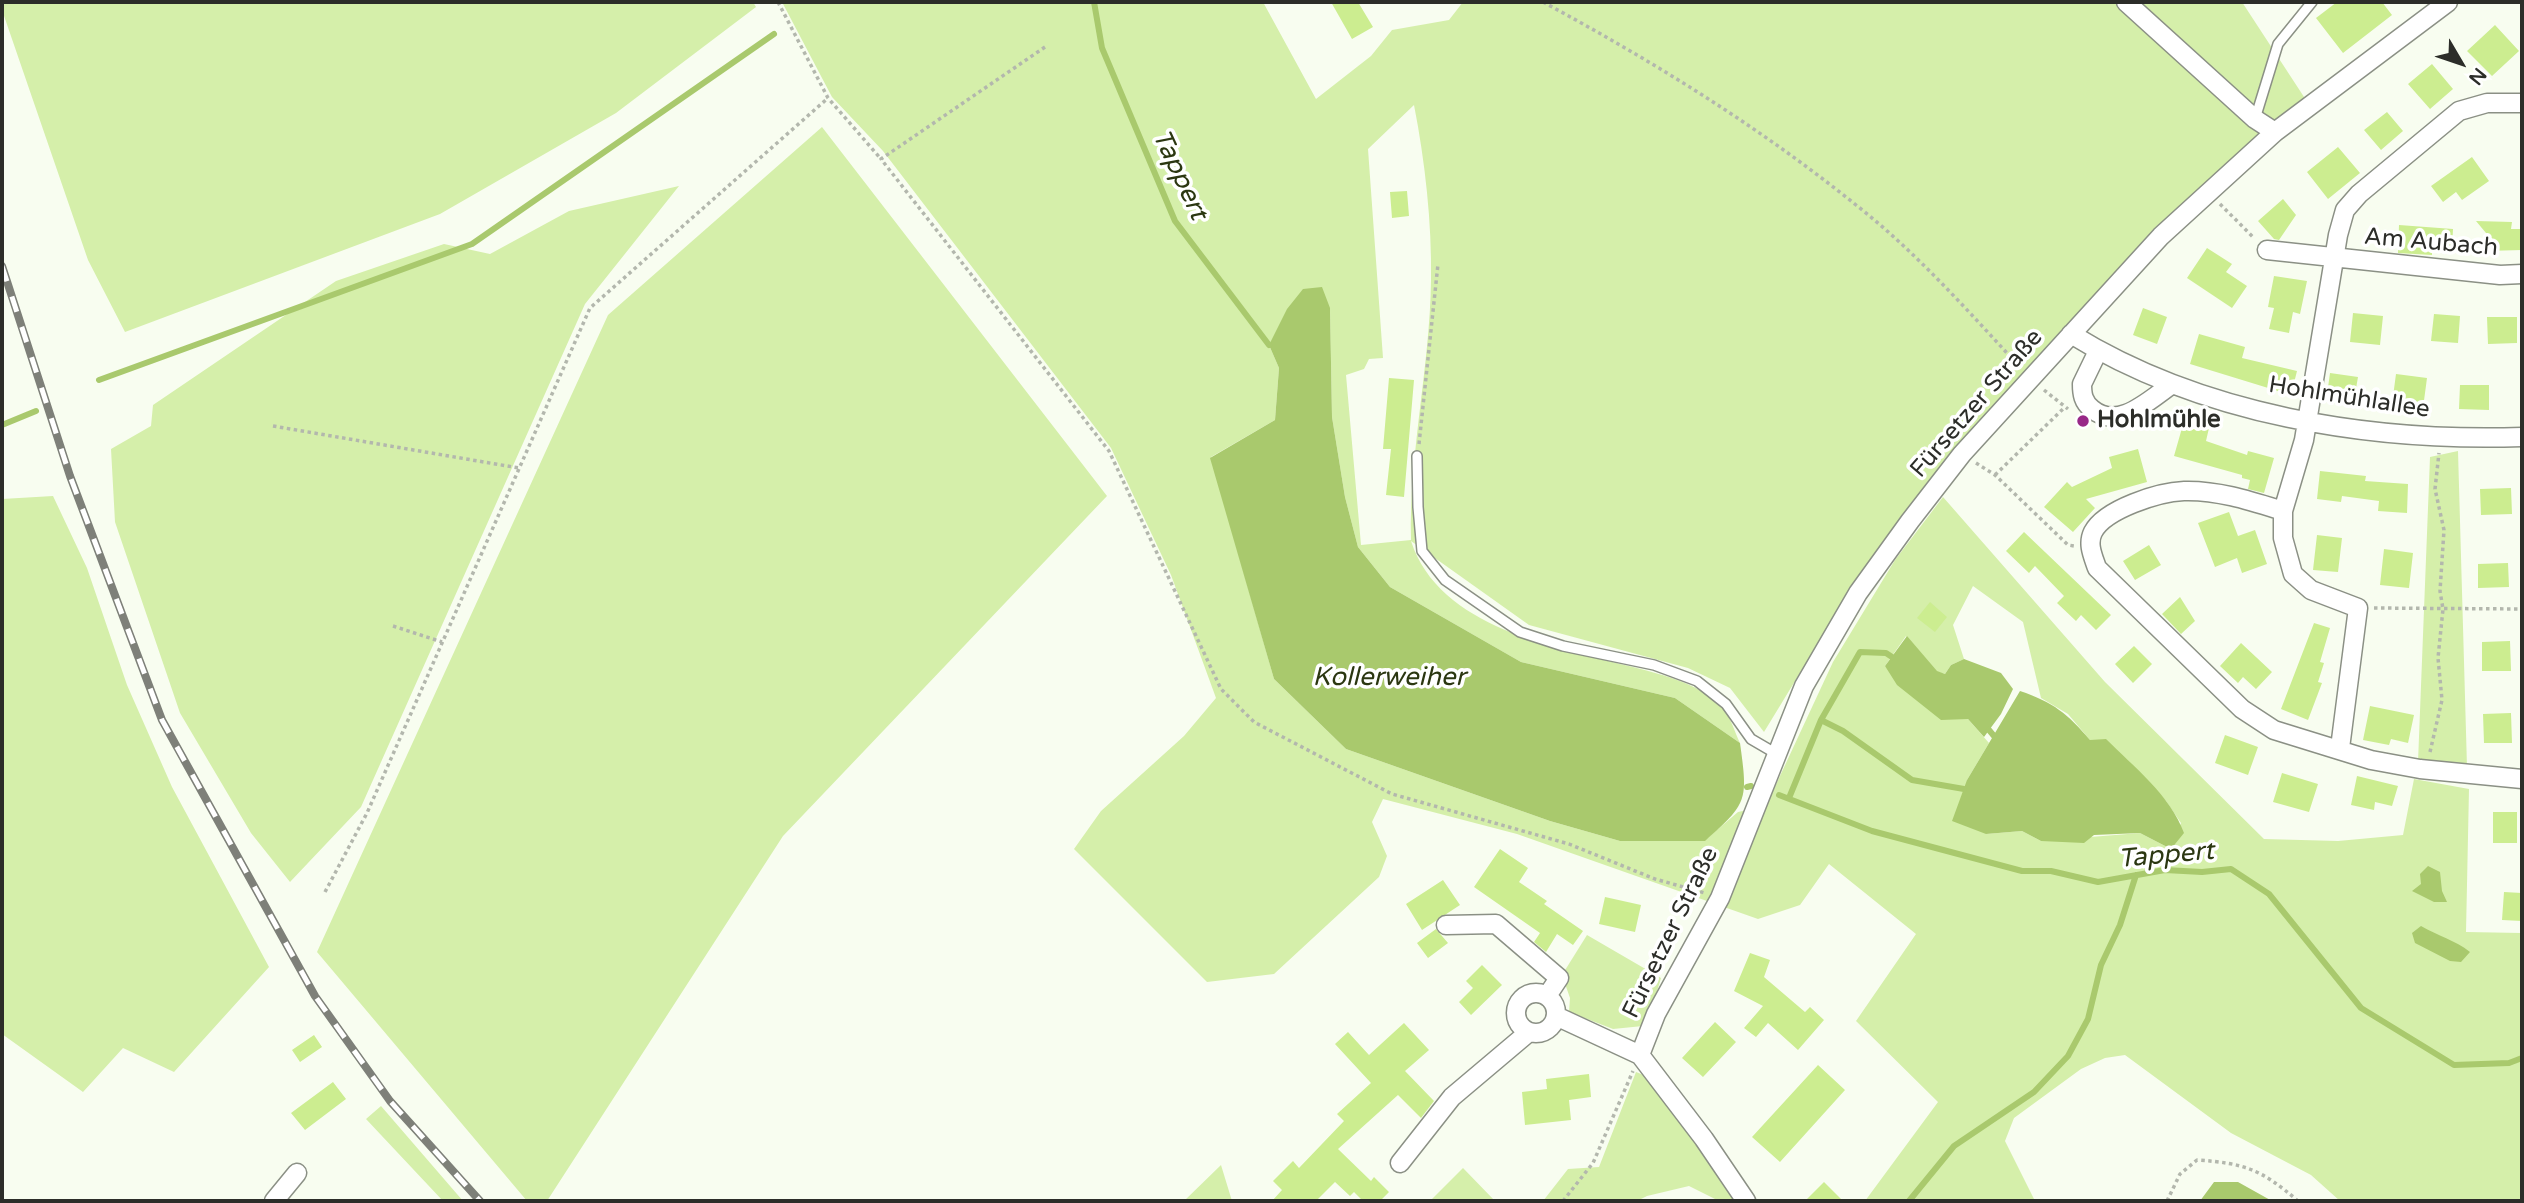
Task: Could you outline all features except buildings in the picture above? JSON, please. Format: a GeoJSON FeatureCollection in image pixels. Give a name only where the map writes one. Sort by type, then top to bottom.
{"type":"FeatureCollection","features":[{"type":"Feature","properties":{"kind":"street"},"geometry":{"type":"LineString","coordinates":[[2126,2],[2255,119],[2275,132]]}},
{"type":"Feature","properties":{"kind":"street","name":"Fürsetzer Straße"},"geometry":{"type":"LineString","coordinates":[[1640,1055],[1656,1014],[1720,898],[1775,753],[1804,686],[1858,593],[1962,454],[2161,236],[2275,132],[2448,2]]}},
{"type":"Feature","properties":{"kind":"street","name":"Am Aubach"},"geometry":{"type":"LineString","coordinates":[[2358,608],[2311,590],[2293,574],[2283,538],[2283,511],[2307,421],[2345,210],[2359,194],[2459,111],[2487,103],[2522,103]]}},
{"type":"Feature","properties":{"kind":"street","name":"Am Aubach"},"geometry":{"type":"LineString","coordinates":[[2267,250],[2500,275],[2522,274]]}},
{"type":"Feature","properties":{"kind":"street","name":"Hohlmühlallee"},"geometry":{"type":"LineString","coordinates":[[2071,334],[2098,351],[2171,385],[2307,421],[2443,438],[2522,437]]}},
{"type":"Feature","properties":{"kind":"street"},"geometry":{"type":"LineString","coordinates":[[2098,351],[2082,384],[2087,405],[2097,414],[2112,417],[2126,415],[2171,385]]}},
{"type":"Feature","properties":{"kind":"street"},"geometry":{"type":"LineString","coordinates":[[2283,511],[2236,496],[2183,491],[2154,496],[2108,517],[2093,531],[2090,548],[2097,568],[2242,709],[2274,730],[2340,748],[2371,760],[2420,769],[2522,779]]}},
{"type":"Feature","properties":{"kind":"street"},"geometry":{"type":"LineString","coordinates":[[2340,748],[2358,608]]}},
{"type":"Feature","properties":{"kind":"street"},"geometry":{"type":"LineString","coordinates":[[1447,925],[1496,924],[1559,978],[1546,996]]}},
{"type":"Feature","properties":{"kind":"street"},"geometry":{"type":"LineString","coordinates":[[1400,1163],[1452,1097],[1529,1031],[1547,1029],[1556,1016],[1555,1008],[1546,996],[1529,994],[1518,1003],[1516,1015],[1520,1024],[1529,1031]]}},
{"type":"Feature","properties":{"kind":"street","name":"Fürsetzer Straße"},"geometry":{"type":"LineString","coordinates":[[1556,1016],[1640,1055],[1704,1139],[1746,1201]]}},
{"type":"Feature","properties":{"kind":"street"},"geometry":{"type":"LineString","coordinates":[[274,1201],[297,1173]]}},
{"type":"Feature","properties":{"kind":"lane"},"geometry":{"type":"LineString","coordinates":[[2255,119],[2278,44],[2312,2]]}},
{"type":"Feature","properties":{"kind":"lane"},"geometry":{"type":"LineString","coordinates":[[1417,456],[1422,551],[1445,580],[1520,632],[1563,646],[1654,665],[1697,681],[1726,704],[1751,739],[1775,753]]}},
{"type":"Feature","properties":{"kind":"path"},"geometry":{"type":"LineString","coordinates":[[778,2],[828,98],[881,159],[1109,452],[1221,689],[1254,722],[1392,794],[1569,844],[1655,879],[1720,898]]}},
{"type":"Feature","properties":{"kind":"path"},"geometry":{"type":"LineString","coordinates":[[1544,2],[1640,54],[1742,118],[1859,206],[1952,295],[2031,378]]}},
{"type":"Feature","properties":{"kind":"path"},"geometry":{"type":"LineString","coordinates":[[881,159],[1045,47]]}},
{"type":"Feature","properties":{"kind":"path"},"geometry":{"type":"LineString","coordinates":[[325,892],[367,813],[590,308],[828,98]]}},
{"type":"Feature","properties":{"kind":"path"},"geometry":{"type":"LineString","coordinates":[[2208,193],[2267,250]]}},
{"type":"Feature","properties":{"kind":"path"},"geometry":{"type":"LineString","coordinates":[[1417,456],[1438,264]]}},
{"type":"Feature","properties":{"kind":"path"},"geometry":{"type":"LineString","coordinates":[[1995,475],[2065,407]]}},
{"type":"Feature","properties":{"kind":"path"},"geometry":{"type":"LineString","coordinates":[[273,426],[519,468]]}},
{"type":"Feature","properties":{"kind":"path"},"geometry":{"type":"LineString","coordinates":[[2420,769],[2434,747],[2442,700],[2438,658],[2443,609],[2440,591],[2444,530],[2435,489],[2443,438]]}},
{"type":"Feature","properties":{"kind":"path"},"geometry":{"type":"LineString","coordinates":[[1962,454],[1995,475],[2068,545],[2090,548]]}},
{"type":"Feature","properties":{"kind":"path"},"geometry":{"type":"LineString","coordinates":[[2358,608],[2522,609]]}},
{"type":"Feature","properties":{"kind":"path"},"geometry":{"type":"LineString","coordinates":[[393,625],[442,642]]}},
{"type":"Feature","properties":{"kind":"path"},"geometry":{"type":"LineString","coordinates":[[1563,1201],[1593,1163],[1640,1055]]}},
{"type":"Feature","properties":{"kind":"path"},"geometry":{"type":"LineString","coordinates":[[2167,1201],[2180,1174],[2197,1160],[2231,1162],[2270,1176],[2298,1201]]}},
{"type":"Feature","properties":{"kind":"shaded area"},"geometry":{"type":"Polygon","coordinates":[[[2,2],[753,2],[756,7],[616,113],[440,214],[125,332],[88,260],[2,10],[2,2]]]}},
{"type":"Feature","properties":{"kind":"shaded area"},"geometry":{"type":"Polygon","coordinates":[[[782,2],[1263,2],[1316,99],[1371,56],[1392,30],[1449,20],[1463,2],[2242,2],[2306,100],[2133,255],[2019,378],[1856,581],[1764,732],[1730,688],[1688,668],[1529,625],[1411,541],[1425,571],[1447,595],[1474,614],[1504,630],[1537,642],[1657,673],[1694,687],[1724,710],[1740,743],[1675,698],[1521,662],[1390,587],[1358,547],[1345,497],[1332,417],[1330,308],[1269,345],[1279,368],[1275,420],[1211,457],[1274,679],[1346,749],[1550,821],[1620,841],[1704,841],[1738,812],[1766,806],[1833,662],[1895,560],[1943,497],[2105,682],[2264,839],[2338,841],[2403,835],[2414,779],[2469,789],[2466,932],[2522,933],[2522,1201],[2340,1201],[2311,1175],[2231,1133],[2125,1055],[2105,1058],[2081,1069],[2014,1118],[2005,1141],[2035,1201],[1865,1201],[1938,1102],[1856,1021],[1916,934],[1829,864],[1800,905],[1758,919],[1517,834],[1383,799],[1372,822],[1387,856],[1379,877],[1274,974],[1207,982],[1074,849],[1101,811],[1184,736],[1216,698],[1171,575],[1111,448],[883,151],[832,97],[782,2]],[[1414,105],[1368,149],[1383,358],[1369,359],[1364,369],[1346,375],[1361,545],[1411,540],[1413,475],[1431,280],[1427,192],[1414,105]],[[1973,586],[1953,625],[1964,659],[1951,665],[1945,674],[1937,672],[1906,636],[1885,666],[1968,719],[1989,743],[1967,780],[1986,834],[2022,831],[2041,841],[2140,833],[2171,849],[2181,823],[2166,801],[2090,740],[2068,714],[2041,698],[2023,622],[1973,586]]]}},
{"type":"Feature","properties":{"kind":"shaded area"},"geometry":{"type":"Polygon","coordinates":[[[822,127],[1107,496],[783,836],[547,1201],[527,1201],[317,952],[608,315],[822,127]]]}},
{"type":"Feature","properties":{"kind":"shaded area"},"geometry":{"type":"Polygon","coordinates":[[[679,186],[585,304],[361,807],[290,882],[251,833],[180,713],[115,522],[111,449],[151,426],[153,405],[336,281],[444,244],[490,254],[569,211],[679,186]]]}},
{"type":"Feature","properties":{"kind":"shaded area"},"geometry":{"type":"Polygon","coordinates":[[[2458,451],[2467,767],[2418,762],[2430,457],[2458,451]]]}},
{"type":"Feature","properties":{"kind":"shaded area"},"geometry":{"type":"Polygon","coordinates":[[[53,496],[87,568],[127,685],[172,787],[269,967],[174,1072],[123,1048],[83,1092],[2,1034],[2,499],[53,496]]]}},
{"type":"Feature","properties":{"kind":"shaded area"},"geometry":{"type":"Polygon","coordinates":[[[1587,935],[1661,978],[1649,1018],[1643,1026],[1613,1029],[1569,1012],[1570,998],[1562,975],[1587,935]]]}},
{"type":"Feature","properties":{"kind":"shaded area"},"geometry":{"type":"Polygon","coordinates":[[[1636,1072],[1654,1079],[1746,1201],[1719,1201],[1689,1186],[1637,1201],[1543,1201],[1568,1169],[1599,1167],[1636,1072]]]}},
{"type":"Feature","properties":{"kind":"shaded area"},"geometry":{"type":"Polygon","coordinates":[[[381,1106],[463,1201],[443,1201],[366,1119],[381,1106]]]}},
{"type":"Feature","properties":{"kind":"shaded area"},"geometry":{"type":"Polygon","coordinates":[[[1221,1165],[1232,1201],[1184,1201],[1221,1165]]]}},
{"type":"Feature","properties":{"kind":"shaded area"},"geometry":{"type":"Polygon","coordinates":[[[1463,1168],[1495,1201],[1430,1201],[1463,1168]]]}},
{"type":"Feature","properties":{"kind":"water","name":"Kollerweiher"},"geometry":{"type":"Polygon","coordinates":[[[1322,287],[1330,308],[1332,417],[1345,497],[1358,547],[1390,587],[1521,662],[1675,698],[1740,743],[1744,777],[1742,800],[1730,818],[1705,841],[1620,841],[1550,821],[1346,749],[1274,679],[1210,458],[1275,420],[1279,368],[1269,345],[1287,309],[1303,289],[1322,287]]]}},
{"type":"Feature","properties":{"kind":"water"},"geometry":{"type":"Polygon","coordinates":[[[1907,636],[1937,671],[1945,674],[1951,665],[1964,659],[2001,673],[2013,689],[2001,714],[1984,737],[1968,719],[1941,720],[1897,685],[1885,666],[1907,636]]]}},
{"type":"Feature","properties":{"kind":"water"},"geometry":{"type":"Polygon","coordinates":[[[2020,691],[2059,710],[2090,740],[2106,739],[2150,782],[2170,806],[2184,833],[2171,849],[2140,833],[2094,835],[2084,843],[2041,841],[2022,831],[1986,834],[1952,821],[1967,780],[2020,691]]]}},
{"type":"Feature","properties":{"kind":"water"},"geometry":{"type":"Polygon","coordinates":[[[2428,866],[2440,872],[2442,891],[2447,902],[2434,902],[2412,891],[2421,884],[2420,874],[2428,866]]]}},
{"type":"Feature","properties":{"kind":"water"},"geometry":{"type":"Polygon","coordinates":[[[2421,926],[2470,952],[2461,962],[2450,961],[2415,943],[2412,933],[2421,926]]]}},
{"type":"Feature","properties":{"kind":"water"},"geometry":{"type":"Polygon","coordinates":[[[2214,1182],[2238,1182],[2272,1201],[2200,1201],[2214,1182]]]}},
{"type":"Feature","properties":{"kind":"waterway","name":"Tappert"},"geometry":{"type":"LineString","coordinates":[[1094,2],[1102,48],[1175,221],[1269,345]]}},
{"type":"Feature","properties":{"kind":"waterway"},"geometry":{"type":"LineString","coordinates":[[99,380],[472,244],[774,34]]}},
{"type":"Feature","properties":{"kind":"waterway"},"geometry":{"type":"LineString","coordinates":[[2,425],[36,411]]}},
{"type":"Feature","properties":{"kind":"waterway"},"geometry":{"type":"LineString","coordinates":[[1821,720],[1860,652],[1886,653],[1892,657]]}},
{"type":"Feature","properties":{"kind":"waterway","name":"Tappert"},"geometry":{"type":"LineString","coordinates":[[1789,798],[1821,720],[1843,731],[1912,780],[1964,789]]}},
{"type":"Feature","properties":{"kind":"waterway"},"geometry":{"type":"LineString","coordinates":[[1989,730],[1994,736]]}},
{"type":"Feature","properties":{"kind":"waterway","name":"Tappert"},"geometry":{"type":"LineString","coordinates":[[1747,787],[1751,786]]}},
{"type":"Feature","properties":{"kind":"waterway","name":"Tappert"},"geometry":{"type":"LineString","coordinates":[[1779,795],[1872,831],[2022,871],[2051,871],[2098,882],[2165,870],[2202,872],[2231,869],[2269,894],[2361,1008],[2454,1065],[2509,1063],[2522,1058]]}},
{"type":"Feature","properties":{"kind":"waterway"},"geometry":{"type":"LineString","coordinates":[[1909,1201],[1954,1146],[2034,1092],[2068,1056],[2088,1019],[2101,965],[2120,925],[2136,875]]}},
{"type":"Feature","properties":{"kind":"railway"},"geometry":{"type":"LineString","coordinates":[[2,266],[70,476],[162,720],[315,996],[390,1101],[480,1201]]}},
{"type":"Feature","properties":{"kind":"place","name":"Hohlmühle"},"geometry":{"type":"Point","coordinates":[2083,421]}}]}
